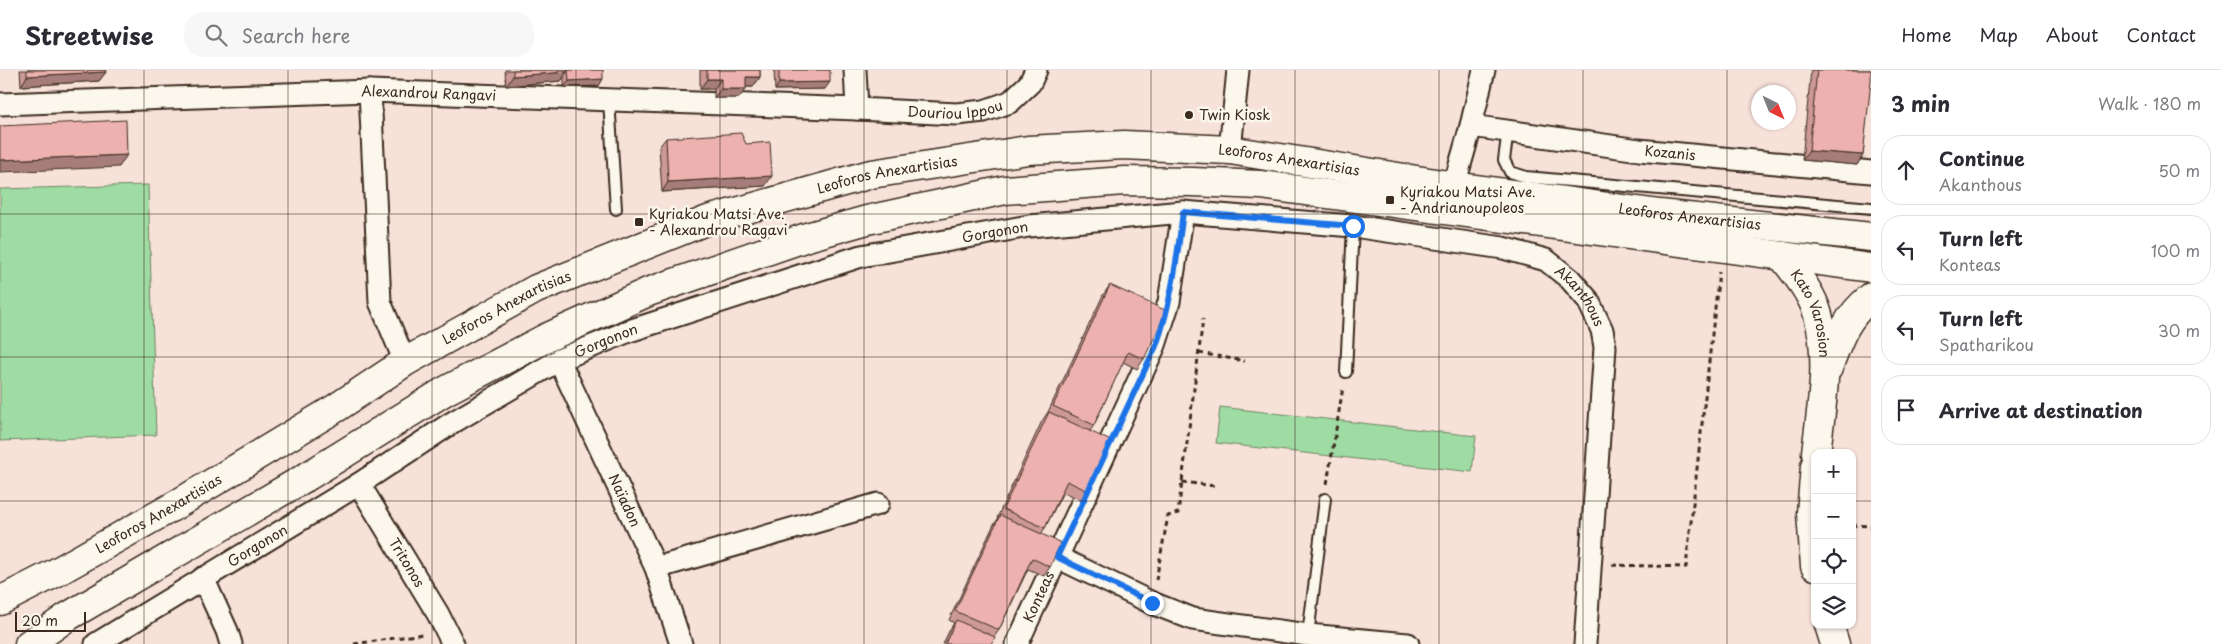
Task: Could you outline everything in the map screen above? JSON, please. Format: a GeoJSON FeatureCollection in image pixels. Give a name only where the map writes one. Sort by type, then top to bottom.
{"type":"FeatureCollection","features":[{"type":"Feature","properties":{"kind":"main road","name":"Leoforos Anexartisias"},"geometry":{"type":"LineString","coordinates":[[0,601],[55,573],[174,506],[336,408],[405,362],[536,289],[708,220],[871,174],[1028,150],[1124,144],[1230,150],[1454,186],[1660,214],[1871,237]]}},
{"type":"Feature","properties":{"kind":"main road","name":"Leoforos Anexartisias"},"geometry":{"type":"LineString","coordinates":[[28,644],[67,617],[308,476],[445,391],[546,338],[648,292],[807,237],[867,220],[1005,190],[1124,181],[1262,185],[1871,268]]}},
{"type":"Feature","properties":{"kind":"main road","name":"Kato Varosion"},"geometry":{"type":"LineString","coordinates":[[1782,256],[1805,287],[1818,314],[1823,340],[1825,376],[1816,449]]}},
{"type":"Feature","properties":{"kind":"main road","name":"Kato Varosion"},"geometry":{"type":"LineString","coordinates":[[1825,376],[1844,327],[1858,308],[1871,296]]}},
{"type":"Feature","properties":{"kind":"main road"},"geometry":{"type":"LineString","coordinates":[[1813,494],[1811,514],[1813,539]]}},
{"type":"Feature","properties":{"kind":"main road"},"geometry":{"type":"LineString","coordinates":[[1830,629],[1835,644]]}},
{"type":"Feature","properties":{"kind":"street"},"geometry":{"type":"LineString","coordinates":[[855,70],[857,109]]}},
{"type":"Feature","properties":{"kind":"street","name":"Douriou Ippou"},"geometry":{"type":"LineString","coordinates":[[857,109],[957,114],[984,111],[1010,102],[1030,83],[1036,70]]}},
{"type":"Feature","properties":{"kind":"street"},"geometry":{"type":"LineString","coordinates":[[1230,150],[1238,70]]}},
{"type":"Feature","properties":{"kind":"street"},"geometry":{"type":"LineString","coordinates":[[1454,186],[1484,70]]}},
{"type":"Feature","properties":{"kind":"street"},"geometry":{"type":"LineString","coordinates":[[370,91],[380,302],[405,362]]}},
{"type":"Feature","properties":{"kind":"street","name":"Alexandrou Rangavi"},"geometry":{"type":"LineString","coordinates":[[0,104],[370,91],[857,109]]}},
{"type":"Feature","properties":{"kind":"street","name":"Kozanis"},"geometry":{"type":"LineString","coordinates":[[1471,126],[1639,150],[1871,172]]}},
{"type":"Feature","properties":{"kind":"street","name":"Akanthous"},"geometry":{"type":"LineString","coordinates":[[1183,212],[1353,226],[1503,248],[1533,255],[1559,269],[1580,289],[1588,300],[1602,330],[1605,347],[1586,644]]}},
{"type":"Feature","properties":{"kind":"street","name":"Gorgonon"},"geometry":{"type":"LineString","coordinates":[[96,644],[359,484],[450,424],[559,360],[629,331],[861,256],[1029,226],[1183,212]]}},
{"type":"Feature","properties":{"kind":"street","name":"Konteas"},"geometry":{"type":"LineString","coordinates":[[1017,644],[1161,332],[1174,275],[1183,212]]}},
{"type":"Feature","properties":{"kind":"street","name":"Naïadon"},"geometry":{"type":"LineString","coordinates":[[559,360],[656,568],[681,644]]}},
{"type":"Feature","properties":{"kind":"street","name":"Tritonos"},"geometry":{"type":"LineString","coordinates":[[359,484],[450,637]]}},
{"type":"Feature","properties":{"kind":"street"},"geometry":{"type":"LineString","coordinates":[[656,568],[878,504]]}},
{"type":"Feature","properties":{"kind":"street"},"geometry":{"type":"LineString","coordinates":[[1057,557],[1152,603],[1193,619],[1308,635],[1408,644]]}},
{"type":"Feature","properties":{"kind":"street"},"geometry":{"type":"LineString","coordinates":[[203,578],[231,644]]}},
{"type":"Feature","properties":{"kind":"lane"},"geometry":{"type":"LineString","coordinates":[[609,100],[616,209]]}},
{"type":"Feature","properties":{"kind":"lane"},"geometry":{"type":"LineString","coordinates":[[1508,130],[1504,160],[1510,172],[1526,177],[1871,208]]}},
{"type":"Feature","properties":{"kind":"lane"},"geometry":{"type":"LineString","coordinates":[[1346,372],[1353,226]]}},
{"type":"Feature","properties":{"kind":"lane"},"geometry":{"type":"LineString","coordinates":[[1308,635],[1325,499]]}},
{"type":"Feature","properties":{"kind":"path"},"geometry":{"type":"LineString","coordinates":[[1591,565],[1686,567],[1722,249]]}},
{"type":"Feature","properties":{"kind":"path"},"geometry":{"type":"LineString","coordinates":[[1152,603],[1168,516],[1178,513],[1203,319]]}},
{"type":"Feature","properties":{"kind":"path"},"geometry":{"type":"LineString","coordinates":[[1199,353],[1245,360]]}},
{"type":"Feature","properties":{"kind":"path"},"geometry":{"type":"LineString","coordinates":[[1325,499],[1346,372]]}},
{"type":"Feature","properties":{"kind":"path"},"geometry":{"type":"LineString","coordinates":[[1182,482],[1216,486]]}},
{"type":"Feature","properties":{"kind":"path"},"geometry":{"type":"LineString","coordinates":[[1856,526],[1871,526]]}},
{"type":"Feature","properties":{"kind":"path"},"geometry":{"type":"LineString","coordinates":[[354,644],[450,637]]}},
{"type":"Feature","properties":{"kind":"green space"},"geometry":{"type":"Polygon","coordinates":[[[148,185],[156,435],[0,441],[0,189],[148,185]]]}},
{"type":"Feature","properties":{"kind":"green space"},"geometry":{"type":"Polygon","coordinates":[[[1220,407],[1476,436],[1472,472],[1216,443],[1220,407]]]}},
{"type":"Feature","properties":{"kind":"building"},"geometry":{"type":"Polygon","coordinates":[[[27,70],[105,70],[106,72],[27,76],[27,70]]]}},
{"type":"Feature","properties":{"kind":"building"},"geometry":{"type":"Polygon","coordinates":[[[513,70],[567,70],[567,72],[513,76],[513,70]]]}},
{"type":"Feature","properties":{"kind":"building"},"geometry":{"type":"Polygon","coordinates":[[[568,70],[603,70],[603,79],[569,81],[568,70]]]}},
{"type":"Feature","properties":{"kind":"building"},"geometry":{"type":"Polygon","coordinates":[[[707,70],[760,70],[760,77],[746,77],[746,89],[721,89],[721,79],[707,79],[707,70]]]}},
{"type":"Feature","properties":{"kind":"building"},"geometry":{"type":"Polygon","coordinates":[[[779,70],[830,70],[830,82],[779,83],[779,70]]]}},
{"type":"Feature","properties":{"kind":"building"},"geometry":{"type":"Polygon","coordinates":[[[1817,70],[1871,70],[1863,155],[1809,151],[1817,70]]]}},
{"type":"Feature","properties":{"kind":"building"},"geometry":{"type":"Polygon","coordinates":[[[126,120],[127,155],[0,160],[0,126],[126,120]]]}},
{"type":"Feature","properties":{"kind":"building"},"geometry":{"type":"Polygon","coordinates":[[[741,133],[746,144],[770,142],[772,176],[668,182],[666,138],[741,133]]]}},
{"type":"Feature","properties":{"kind":"building"},"geometry":{"type":"Polygon","coordinates":[[[1110,285],[1167,311],[1144,359],[1128,352],[1094,425],[1053,406],[1110,285]]]}},
{"type":"Feature","properties":{"kind":"building"},"geometry":{"type":"Polygon","coordinates":[[[1049,412],[1111,441],[1088,491],[1067,481],[1045,528],[1003,509],[1049,412]]]}},
{"type":"Feature","properties":{"kind":"building"},"geometry":{"type":"Polygon","coordinates":[[[1000,515],[1061,543],[1050,567],[1032,558],[999,630],[955,611],[1000,515]]]}},
{"type":"Feature","properties":{"kind":"building"},"geometry":{"type":"Polygon","coordinates":[[[956,620],[995,637],[992,644],[945,644],[956,620]]]}},
{"type":"Feature","properties":{"kind":"place","name":"Twin Kiosk"},"geometry":{"type":"Point","coordinates":[1189,115]}},
{"type":"Feature","properties":{"kind":"place","name":"Kyriakou Matsi Ave. - Andrianoupoleos"},"geometry":{"type":"Point","coordinates":[1390,200]}},
{"type":"Feature","properties":{"kind":"place","name":"Kyriakou Matsi Ave. - Alexandrou Ragavi"},"geometry":{"type":"Point","coordinates":[639,222]}},
{"type":"Feature","properties":{"kind":"route"},"geometry":{"type":"LineString","coordinates":[[1152,603],[1057,557],[1156,346],[1169,302],[1183,212],[1353,226]]}}]}
